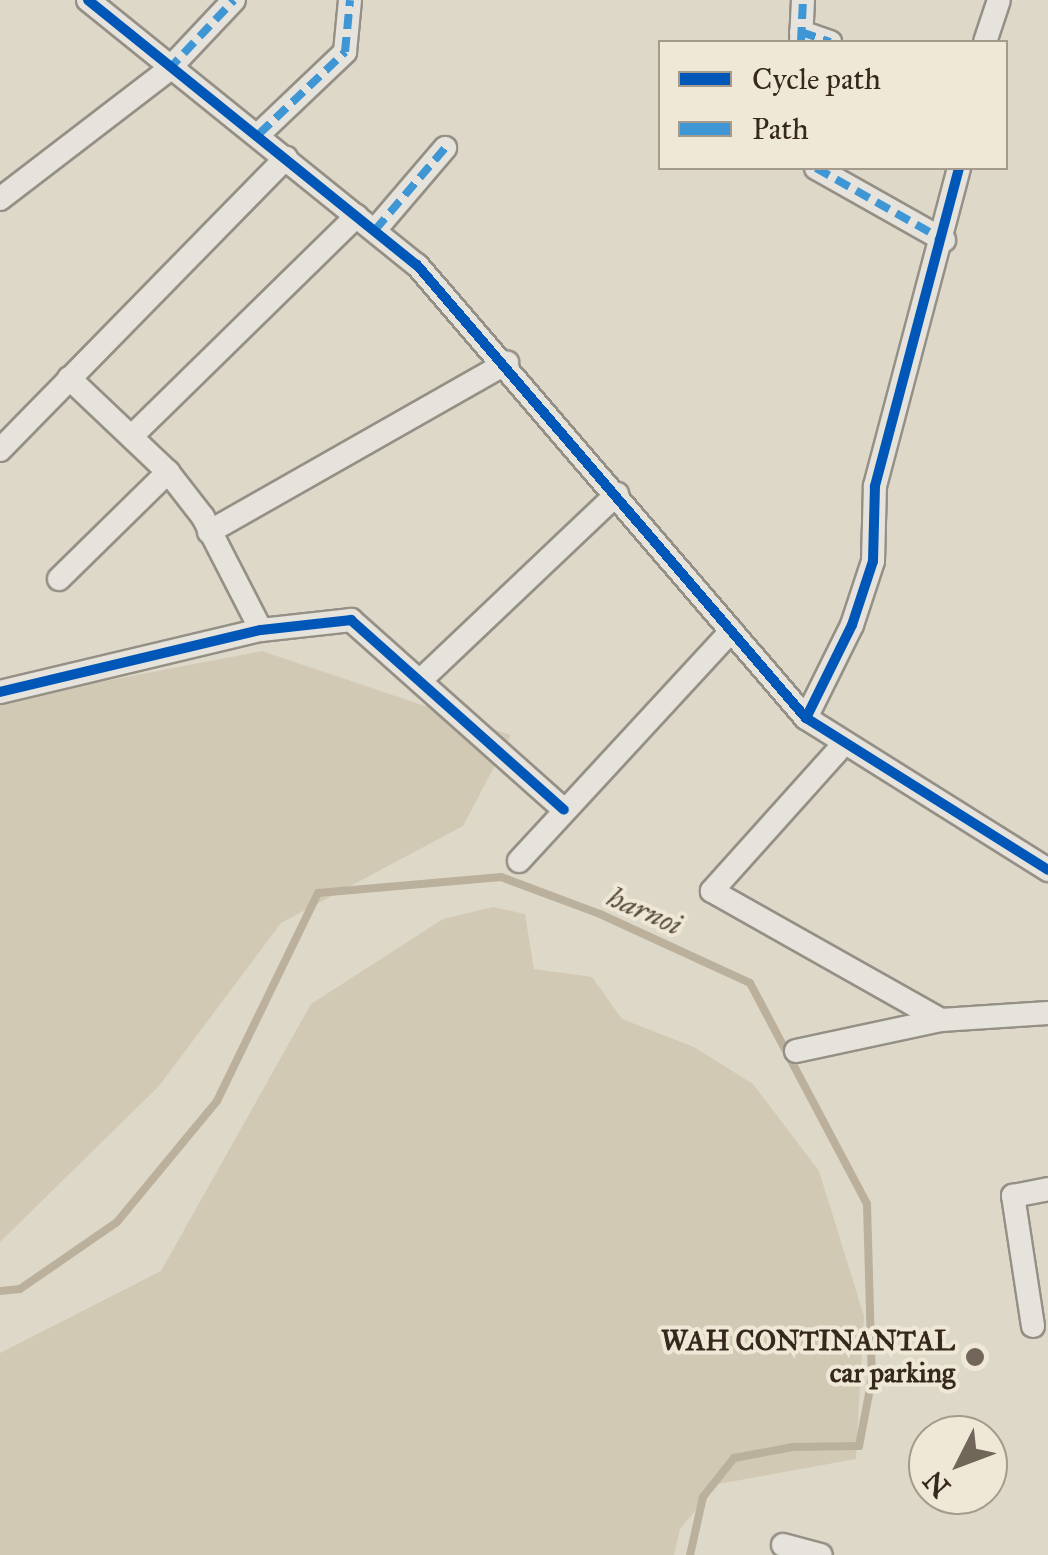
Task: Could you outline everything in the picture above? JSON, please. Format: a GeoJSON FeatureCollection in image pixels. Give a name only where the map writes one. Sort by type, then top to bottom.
{"type":"FeatureCollection","features":[{"type":"Feature","properties":{"kind":"street"},"geometry":{"type":"LineString","coordinates":[[88,0],[168,70],[259,134],[417,265],[507,362],[806,718],[842,746],[1048,870]]}},
{"type":"Feature","properties":{"kind":"street"},"geometry":{"type":"LineString","coordinates":[[0,199],[168,70],[234,0]]}},
{"type":"Feature","properties":{"kind":"street"},"geometry":{"type":"LineString","coordinates":[[259,134],[345,52],[350,0]]}},
{"type":"Feature","properties":{"kind":"street"},"geometry":{"type":"LineString","coordinates":[[801,38],[803,0]]}},
{"type":"Feature","properties":{"kind":"street"},"geometry":{"type":"LineString","coordinates":[[985,40],[999,0]]}},
{"type":"Feature","properties":{"kind":"street"},"geometry":{"type":"LineString","coordinates":[[133,435],[444,148]]}},
{"type":"Feature","properties":{"kind":"street"},"geometry":{"type":"LineString","coordinates":[[0,450],[286,158]]}},
{"type":"Feature","properties":{"kind":"street"},"geometry":{"type":"LineString","coordinates":[[820,170],[944,240]]}},
{"type":"Feature","properties":{"kind":"street"},"geometry":{"type":"LineString","coordinates":[[806,718],[852,626],[872,561],[875,486],[944,240],[958,170]]}},
{"type":"Feature","properties":{"kind":"street"},"geometry":{"type":"LineString","coordinates":[[209,532],[507,362]]}},
{"type":"Feature","properties":{"kind":"street"},"geometry":{"type":"LineString","coordinates":[[69,378],[168,472],[209,532],[262,630]]}},
{"type":"Feature","properties":{"kind":"street"},"geometry":{"type":"LineString","coordinates":[[59,580],[168,472]]}},
{"type":"Feature","properties":{"kind":"street"},"geometry":{"type":"LineString","coordinates":[[422,679],[617,494]]}},
{"type":"Feature","properties":{"kind":"street"},"geometry":{"type":"LineString","coordinates":[[0,692],[262,630],[351,620],[422,679],[564,810]]}},
{"type":"Feature","properties":{"kind":"street"},"geometry":{"type":"LineString","coordinates":[[519,861],[731,630]]}},
{"type":"Feature","properties":{"kind":"street"},"geometry":{"type":"LineString","coordinates":[[842,746],[712,891],[942,1020]]}},
{"type":"Feature","properties":{"kind":"street"},"geometry":{"type":"LineString","coordinates":[[796,1052],[942,1020],[1048,1013]]}},
{"type":"Feature","properties":{"kind":"street"},"geometry":{"type":"LineString","coordinates":[[1033,1326],[1013,1196],[1048,1189]]}},
{"type":"Feature","properties":{"kind":"street"},"geometry":{"type":"LineString","coordinates":[[783,1545],[821,1555]]}},
{"type":"Feature","properties":{"kind":"shaded area"},"geometry":{"type":"Polygon","coordinates":[[[262,651],[511,735],[463,826],[281,923],[159,1086],[0,1242],[0,679],[58,690],[262,651]]]}},
{"type":"Feature","properties":{"kind":"shaded area"},"geometry":{"type":"Polygon","coordinates":[[[493,907],[525,914],[534,969],[592,977],[622,1019],[694,1047],[753,1084],[819,1171],[864,1316],[856,1459],[718,1484],[680,1529],[674,1555],[0,1555],[0,1353],[161,1271],[311,1004],[443,919],[493,907]]]}},
{"type":"Feature","properties":{"kind":"waterway","name":"harnoi"},"geometry":{"type":"LineString","coordinates":[[0,1291],[20,1289],[117,1222],[217,1101],[318,893],[501,877],[600,914],[750,983],[867,1204],[872,1378],[859,1446],[793,1447],[734,1458],[703,1497],[690,1555]]}},
{"type":"Feature","properties":{"kind":"marked path"},"geometry":{"type":"LineString","coordinates":[[168,70],[234,0]]}},
{"type":"Feature","properties":{"kind":"marked path"},"geometry":{"type":"LineString","coordinates":[[259,134],[345,52],[350,0]]}},
{"type":"Feature","properties":{"kind":"marked path"},"geometry":{"type":"LineString","coordinates":[[801,40],[803,0]]}},
{"type":"Feature","properties":{"kind":"marked path"},"geometry":{"type":"LineString","coordinates":[[801,32],[824,40]]}},
{"type":"Feature","properties":{"kind":"marked path"},"geometry":{"type":"LineString","coordinates":[[375,230],[445,148]]}},
{"type":"Feature","properties":{"kind":"marked path"},"geometry":{"type":"LineString","coordinates":[[820,170],[944,240]]}},
{"type":"Feature","properties":{"kind":"cycle path"},"geometry":{"type":"LineString","coordinates":[[88,0],[417,265],[806,718],[1048,870]]}},
{"type":"Feature","properties":{"kind":"cycle path"},"geometry":{"type":"LineString","coordinates":[[806,718],[852,625],[873,561],[875,486],[958,170]]}},
{"type":"Feature","properties":{"kind":"cycle path"},"geometry":{"type":"LineString","coordinates":[[0,692],[261,630],[351,620],[564,810]]}},
{"type":"Feature","properties":{"kind":"place","name":"WAH CONTINANTAL car parking"},"geometry":{"type":"Point","coordinates":[975,1357]}}]}
